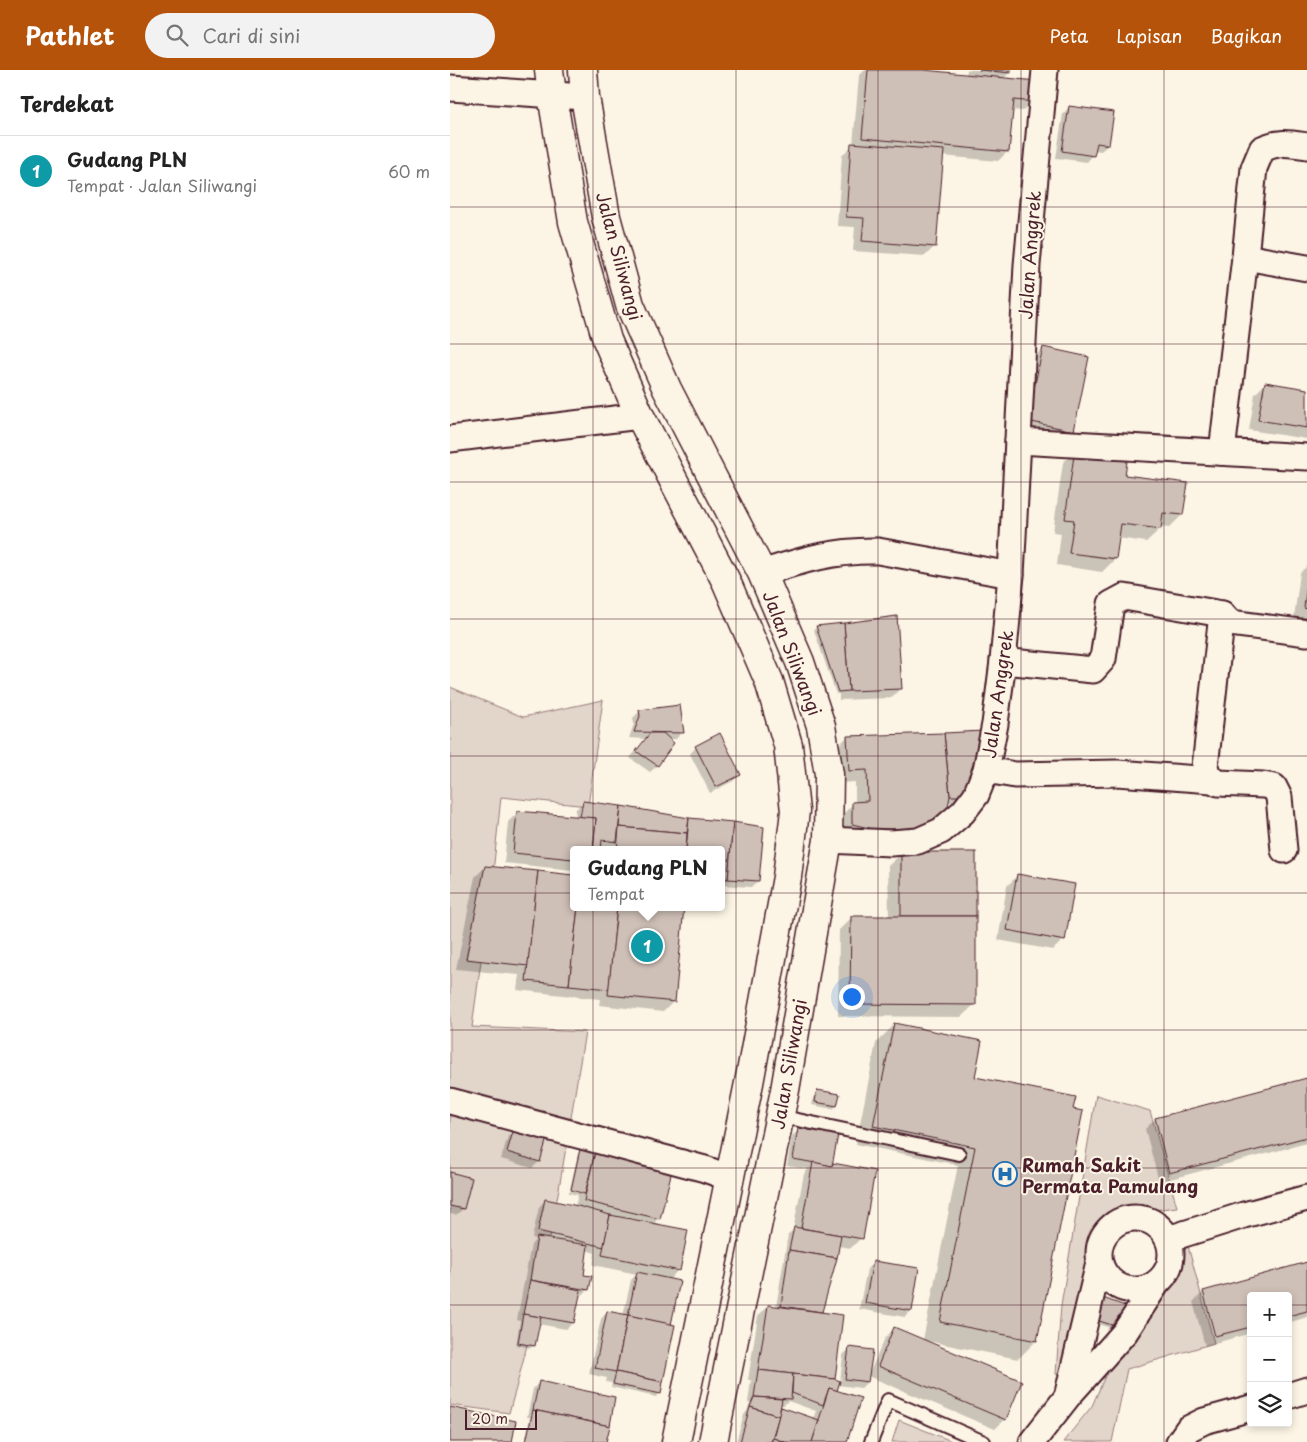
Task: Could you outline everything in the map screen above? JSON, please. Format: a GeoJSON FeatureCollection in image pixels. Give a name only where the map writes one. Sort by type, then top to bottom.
{"type":"FeatureCollection","features":[{"type":"Feature","properties":{"kind":"main road","name":"Jalan Siliwangi"},"geometry":{"type":"LineString","coordinates":[[583,70],[585,97],[606,217],[630,305],[667,389],[762,574],[800,662],[821,726],[829,774],[828,840],[782,1103],[713,1442]]}},
{"type":"Feature","properties":{"kind":"main road","name":"Jalan Siliwangi"},"geometry":{"type":"LineString","coordinates":[[551,82],[573,222],[607,340],[640,416],[726,581],[769,681],[788,744],[795,811],[786,877],[749,1083],[676,1442]]}},
{"type":"Feature","properties":{"kind":"main road"},"geometry":{"type":"LineString","coordinates":[[749,1083],[782,1103]]}},
{"type":"Feature","properties":{"kind":"street","name":"Jalan Anggrek"},"geometry":{"type":"LineString","coordinates":[[828,840],[891,844],[918,841],[941,831],[963,812],[976,795],[986,770],[1004,661],[1011,576],[1027,265],[1045,70]]}},
{"type":"Feature","properties":{"kind":"street"},"geometry":{"type":"LineString","coordinates":[[450,88],[551,82],[585,97]]}},
{"type":"Feature","properties":{"kind":"street"},"geometry":{"type":"LineString","coordinates":[[1222,452],[1254,168],[1262,149],[1272,144],[1284,142],[1307,146]]}},
{"type":"Feature","properties":{"kind":"street"},"geometry":{"type":"LineString","coordinates":[[1245,256],[1307,268]]}},
{"type":"Feature","properties":{"kind":"street"},"geometry":{"type":"LineString","coordinates":[[450,439],[640,416]]}},
{"type":"Feature","properties":{"kind":"street"},"geometry":{"type":"LineString","coordinates":[[1018,441],[1307,457]]}},
{"type":"Feature","properties":{"kind":"street"},"geometry":{"type":"LineString","coordinates":[[762,574],[806,559],[843,552],[878,550],[1011,576]]}},
{"type":"Feature","properties":{"kind":"street"},"geometry":{"type":"LineString","coordinates":[[1004,661],[1093,670],[1103,659],[1111,604],[1124,597],[1222,614],[1230,623],[1307,634]]}},
{"type":"Feature","properties":{"kind":"street"},"geometry":{"type":"LineString","coordinates":[[1222,614],[1205,767],[1208,776],[1218,783],[1274,787],[1279,797],[1284,850]]}},
{"type":"Feature","properties":{"kind":"street"},"geometry":{"type":"LineString","coordinates":[[986,770],[1015,775],[1117,773],[1212,780]]}},
{"type":"Feature","properties":{"kind":"street"},"geometry":{"type":"LineString","coordinates":[[450,1101],[705,1169],[730,1178]]}},
{"type":"Feature","properties":{"kind":"street"},"geometry":{"type":"LineString","coordinates":[[1168,1239],[1244,1214],[1307,1198]]}},
{"type":"Feature","properties":{"kind":"street"},"geometry":{"type":"LineString","coordinates":[[1032,1442],[1068,1396],[1125,1332],[1157,1283],[1166,1274],[1171,1251],[1168,1239],[1161,1229],[1152,1222],[1141,1218],[1129,1218],[1117,1222],[1108,1229],[1102,1239],[1098,1251],[1099,1263],[1068,1396]]}},
{"type":"Feature","properties":{"kind":"street"},"geometry":{"type":"LineString","coordinates":[[1099,1263],[1104,1274],[1112,1283],[1123,1289],[1135,1291],[1147,1289],[1157,1283]]}},
{"type":"Feature","properties":{"kind":"street"},"geometry":{"type":"LineString","coordinates":[[1292,1395],[1307,1390]]}},
{"type":"Feature","properties":{"kind":"street"},"geometry":{"type":"LineString","coordinates":[[1179,1442],[1188,1428],[1204,1421],[1247,1409]]}},
{"type":"Feature","properties":{"kind":"lane"},"geometry":{"type":"LineString","coordinates":[[782,1103],[960,1154]]}},
{"type":"Feature","properties":{"kind":"lane"},"geometry":{"type":"LineString","coordinates":[[871,1442],[888,1400],[984,1442]]}},
{"type":"Feature","properties":{"kind":"shaded area"},"geometry":{"type":"Polygon","coordinates":[[[450,687],[523,717],[603,700],[588,806],[501,797],[493,873],[472,1027],[585,1032],[543,1271],[522,1366],[509,1413],[450,1405],[450,687]]]}},
{"type":"Feature","properties":{"kind":"shaded area"},"geometry":{"type":"Polygon","coordinates":[[[1096,1095],[1150,1111],[1177,1207],[1153,1210],[1125,1208],[1105,1218],[1089,1240],[1090,1272],[1060,1376],[1056,1374],[1061,1305],[1096,1095]]]}},
{"type":"Feature","properties":{"kind":"shaded area"},"geometry":{"type":"Polygon","coordinates":[[[1188,1246],[1214,1343],[1127,1369],[1112,1442],[1063,1442],[1092,1406],[1106,1374],[1150,1303],[1172,1279],[1178,1258],[1188,1246]]]}},
{"type":"Feature","properties":{"kind":"shaded area"},"geometry":{"type":"Polygon","coordinates":[[[899,1420],[954,1442],[892,1442],[899,1420]]]}},
{"type":"Feature","properties":{"kind":"building"},"geometry":{"type":"Polygon","coordinates":[[[868,70],[923,70],[1037,81],[1035,102],[1014,100],[1009,152],[862,138],[868,70]]]}},
{"type":"Feature","properties":{"kind":"building"},"geometry":{"type":"Polygon","coordinates":[[[979,70],[1011,70],[1011,73],[979,70]]]}},
{"type":"Feature","properties":{"kind":"building"},"geometry":{"type":"Polygon","coordinates":[[[1069,106],[1114,112],[1109,145],[1097,143],[1094,156],[1062,151],[1069,106]]]}},
{"type":"Feature","properties":{"kind":"building"},"geometry":{"type":"Polygon","coordinates":[[[851,143],[944,150],[936,247],[862,241],[864,218],[846,217],[851,143]]]}},
{"type":"Feature","properties":{"kind":"building"},"geometry":{"type":"Polygon","coordinates":[[[1043,347],[1089,357],[1074,431],[1027,421],[1043,347]]]}},
{"type":"Feature","properties":{"kind":"building"},"geometry":{"type":"Polygon","coordinates":[[[1265,382],[1307,389],[1307,428],[1258,420],[1265,382]]]}},
{"type":"Feature","properties":{"kind":"building"},"geometry":{"type":"Polygon","coordinates":[[[1075,448],[1128,455],[1125,475],[1188,483],[1183,515],[1163,513],[1161,529],[1121,524],[1116,559],[1069,553],[1074,520],[1065,519],[1075,448]]]}},
{"type":"Feature","properties":{"kind":"building"},"geometry":{"type":"Polygon","coordinates":[[[1307,583],[1307,609],[1304,608],[1307,583]]]}},
{"type":"Feature","properties":{"kind":"building"},"geometry":{"type":"Polygon","coordinates":[[[897,616],[902,689],[849,691],[844,623],[897,616]]]}},
{"type":"Feature","properties":{"kind":"building"},"geometry":{"type":"Polygon","coordinates":[[[844,623],[849,691],[838,692],[816,626],[844,623]]]}},
{"type":"Feature","properties":{"kind":"building"},"geometry":{"type":"Polygon","coordinates":[[[680,705],[684,733],[634,732],[640,716],[639,710],[680,705]]]}},
{"type":"Feature","properties":{"kind":"building"},"geometry":{"type":"Polygon","coordinates":[[[983,731],[976,765],[965,796],[950,796],[944,733],[983,731]]]}},
{"type":"Feature","properties":{"kind":"building"},"geometry":{"type":"Polygon","coordinates":[[[650,733],[663,733],[674,743],[658,766],[636,751],[650,733]]]}},
{"type":"Feature","properties":{"kind":"building"},"geometry":{"type":"Polygon","coordinates":[[[720,733],[741,775],[716,787],[695,746],[720,733]]]}},
{"type":"Feature","properties":{"kind":"building"},"geometry":{"type":"Polygon","coordinates":[[[944,733],[950,796],[946,817],[913,829],[873,829],[852,824],[852,802],[868,801],[867,770],[849,771],[847,736],[944,733]]]}},
{"type":"Feature","properties":{"kind":"building"},"geometry":{"type":"Polygon","coordinates":[[[583,801],[621,806],[617,842],[602,840],[601,846],[593,846],[596,818],[580,817],[583,801]]]}},
{"type":"Feature","properties":{"kind":"building"},"geometry":{"type":"Polygon","coordinates":[[[621,806],[689,818],[687,833],[619,827],[621,806]]]}},
{"type":"Feature","properties":{"kind":"building"},"geometry":{"type":"Polygon","coordinates":[[[517,811],[596,818],[593,846],[570,846],[570,859],[513,853],[517,811]]]}},
{"type":"Feature","properties":{"kind":"building"},"geometry":{"type":"Polygon","coordinates":[[[689,818],[733,822],[728,879],[725,879],[725,846],[686,846],[689,818]]]}},
{"type":"Feature","properties":{"kind":"building"},"geometry":{"type":"Polygon","coordinates":[[[733,822],[764,827],[759,881],[728,879],[733,822]]]}},
{"type":"Feature","properties":{"kind":"building"},"geometry":{"type":"Polygon","coordinates":[[[619,827],[687,833],[686,846],[617,846],[619,827]]]}},
{"type":"Feature","properties":{"kind":"building"},"geometry":{"type":"Polygon","coordinates":[[[901,852],[976,852],[976,916],[901,916],[901,852]]]}},
{"type":"Feature","properties":{"kind":"building"},"geometry":{"type":"Polygon","coordinates":[[[485,866],[538,871],[528,966],[466,959],[485,866]]]}},
{"type":"Feature","properties":{"kind":"building"},"geometry":{"type":"Polygon","coordinates":[[[538,871],[570,875],[570,911],[578,911],[569,985],[526,981],[538,871]]]}},
{"type":"Feature","properties":{"kind":"building"},"geometry":{"type":"Polygon","coordinates":[[[1017,874],[1075,884],[1065,941],[1007,930],[1017,874]]]}},
{"type":"Feature","properties":{"kind":"building"},"geometry":{"type":"Polygon","coordinates":[[[578,911],[617,911],[609,989],[569,985],[578,911]]]}},
{"type":"Feature","properties":{"kind":"building"},"geometry":{"type":"Polygon","coordinates":[[[617,911],[684,911],[675,1002],[608,995],[617,911]]]}},
{"type":"Feature","properties":{"kind":"building"},"geometry":{"type":"Polygon","coordinates":[[[851,916],[976,916],[976,1005],[850,1004],[851,916]]]}},
{"type":"Feature","properties":{"kind":"building"},"geometry":{"type":"Polygon","coordinates":[[[894,1023],[982,1041],[975,1077],[1076,1097],[1073,1109],[1083,1111],[1037,1341],[940,1322],[975,1147],[873,1126],[894,1023]]]}},
{"type":"Feature","properties":{"kind":"building"},"geometry":{"type":"Polygon","coordinates":[[[1307,1078],[1307,1137],[1169,1173],[1155,1118],[1307,1078]]]}},
{"type":"Feature","properties":{"kind":"building"},"geometry":{"type":"Polygon","coordinates":[[[817,1090],[840,1094],[837,1106],[815,1102],[817,1090]]]}},
{"type":"Feature","properties":{"kind":"building"},"geometry":{"type":"Polygon","coordinates":[[[514,1128],[547,1138],[540,1162],[507,1152],[514,1128]]]}},
{"type":"Feature","properties":{"kind":"building"},"geometry":{"type":"Polygon","coordinates":[[[798,1128],[838,1135],[832,1166],[793,1159],[798,1128]]]}},
{"type":"Feature","properties":{"kind":"building"},"geometry":{"type":"Polygon","coordinates":[[[580,1149],[595,1152],[585,1194],[571,1190],[580,1149]]]}},
{"type":"Feature","properties":{"kind":"building"},"geometry":{"type":"Polygon","coordinates":[[[595,1152],[672,1170],[660,1219],[584,1201],[595,1152]]]}},
{"type":"Feature","properties":{"kind":"building"},"geometry":{"type":"Polygon","coordinates":[[[813,1162],[832,1166],[833,1163],[875,1171],[863,1239],[801,1228],[813,1162]]]}},
{"type":"Feature","properties":{"kind":"building"},"geometry":{"type":"Polygon","coordinates":[[[450,1172],[472,1178],[464,1209],[450,1206],[450,1172]]]}},
{"type":"Feature","properties":{"kind":"building"},"geometry":{"type":"Polygon","coordinates":[[[545,1199],[610,1215],[604,1247],[538,1231],[545,1199]]]}},
{"type":"Feature","properties":{"kind":"building"},"geometry":{"type":"Polygon","coordinates":[[[610,1215],[688,1230],[680,1271],[602,1255],[610,1215]]]}},
{"type":"Feature","properties":{"kind":"building"},"geometry":{"type":"Polygon","coordinates":[[[794,1227],[841,1235],[837,1258],[789,1250],[794,1227]]]}},
{"type":"Feature","properties":{"kind":"building"},"geometry":{"type":"Polygon","coordinates":[[[537,1237],[588,1245],[584,1275],[592,1276],[589,1290],[530,1280],[537,1237]]]}},
{"type":"Feature","properties":{"kind":"building"},"geometry":{"type":"Polygon","coordinates":[[[789,1250],[837,1258],[822,1312],[781,1306],[789,1250]]]}},
{"type":"Feature","properties":{"kind":"building"},"geometry":{"type":"Polygon","coordinates":[[[873,1261],[919,1268],[912,1311],[865,1303],[873,1261]]]}},
{"type":"Feature","properties":{"kind":"building"},"geometry":{"type":"Polygon","coordinates":[[[1307,1262],[1307,1311],[1292,1315],[1292,1292],[1247,1292],[1247,1328],[1215,1336],[1203,1291],[1307,1262]]]}},
{"type":"Feature","properties":{"kind":"building"},"geometry":{"type":"Polygon","coordinates":[[[637,1272],[680,1281],[671,1325],[628,1315],[637,1272]]]}},
{"type":"Feature","properties":{"kind":"building"},"geometry":{"type":"Polygon","coordinates":[[[530,1280],[581,1290],[574,1323],[523,1314],[530,1280]]]}},
{"type":"Feature","properties":{"kind":"building"},"geometry":{"type":"Polygon","coordinates":[[[1103,1298],[1125,1306],[1118,1327],[1096,1320],[1103,1298]]]}},
{"type":"Feature","properties":{"kind":"building"},"geometry":{"type":"Polygon","coordinates":[[[768,1305],[843,1315],[835,1379],[758,1370],[768,1305]]]}},
{"type":"Feature","properties":{"kind":"building"},"geometry":{"type":"Polygon","coordinates":[[[607,1311],[628,1315],[616,1372],[595,1368],[607,1311]]]}},
{"type":"Feature","properties":{"kind":"building"},"geometry":{"type":"Polygon","coordinates":[[[523,1314],[541,1317],[535,1346],[518,1343],[523,1314]]]}},
{"type":"Feature","properties":{"kind":"building"},"geometry":{"type":"Polygon","coordinates":[[[628,1315],[675,1325],[663,1382],[616,1372],[628,1315]]]}},
{"type":"Feature","properties":{"kind":"building"},"geometry":{"type":"Polygon","coordinates":[[[894,1327],[1022,1381],[1006,1420],[878,1366],[894,1327]]]}},
{"type":"Feature","properties":{"kind":"building"},"geometry":{"type":"Polygon","coordinates":[[[849,1347],[873,1350],[868,1382],[845,1379],[849,1347]]]}},
{"type":"Feature","properties":{"kind":"building"},"geometry":{"type":"Polygon","coordinates":[[[758,1370],[793,1374],[791,1399],[754,1397],[758,1370]]]}},
{"type":"Feature","properties":{"kind":"building"},"geometry":{"type":"Polygon","coordinates":[[[616,1372],[663,1382],[661,1394],[613,1384],[616,1372]]]}},
{"type":"Feature","properties":{"kind":"building"},"geometry":{"type":"Polygon","coordinates":[[[793,1374],[840,1381],[837,1391],[829,1388],[823,1405],[792,1393],[793,1374]]]}},
{"type":"Feature","properties":{"kind":"building"},"geometry":{"type":"Polygon","coordinates":[[[539,1381],[615,1397],[610,1426],[533,1410],[539,1381]]]}},
{"type":"Feature","properties":{"kind":"building"},"geometry":{"type":"Polygon","coordinates":[[[829,1388],[861,1398],[847,1442],[812,1442],[829,1388]]]}},
{"type":"Feature","properties":{"kind":"building"},"geometry":{"type":"Polygon","coordinates":[[[754,1397],[782,1399],[779,1416],[750,1407],[754,1397]]]}},
{"type":"Feature","properties":{"kind":"building"},"geometry":{"type":"Polygon","coordinates":[[[450,1407],[516,1421],[512,1442],[450,1442],[450,1407]]]}},
{"type":"Feature","properties":{"kind":"building"},"geometry":{"type":"Polygon","coordinates":[[[750,1407],[779,1416],[771,1442],[740,1442],[750,1407]]]}},
{"type":"Feature","properties":{"kind":"building"},"geometry":{"type":"Polygon","coordinates":[[[781,1407],[819,1420],[812,1442],[785,1442],[773,1438],[781,1407]]]}},
{"type":"Feature","properties":{"kind":"building"},"geometry":{"type":"Polygon","coordinates":[[[533,1410],[610,1426],[606,1442],[526,1442],[533,1410]]]}},
{"type":"Feature","properties":{"kind":"building"},"geometry":{"type":"Polygon","coordinates":[[[773,1438],[785,1442],[771,1442],[773,1438]]]}},
{"type":"Feature","properties":{"kind":"place","name":"Gudang PLN"},"geometry":{"type":"Point","coordinates":[647,946]}},
{"type":"Feature","properties":{"kind":"place","name":"Rumah Sakit Permata Pamulang"},"geometry":{"type":"Point","coordinates":[1005,1174]}}]}
